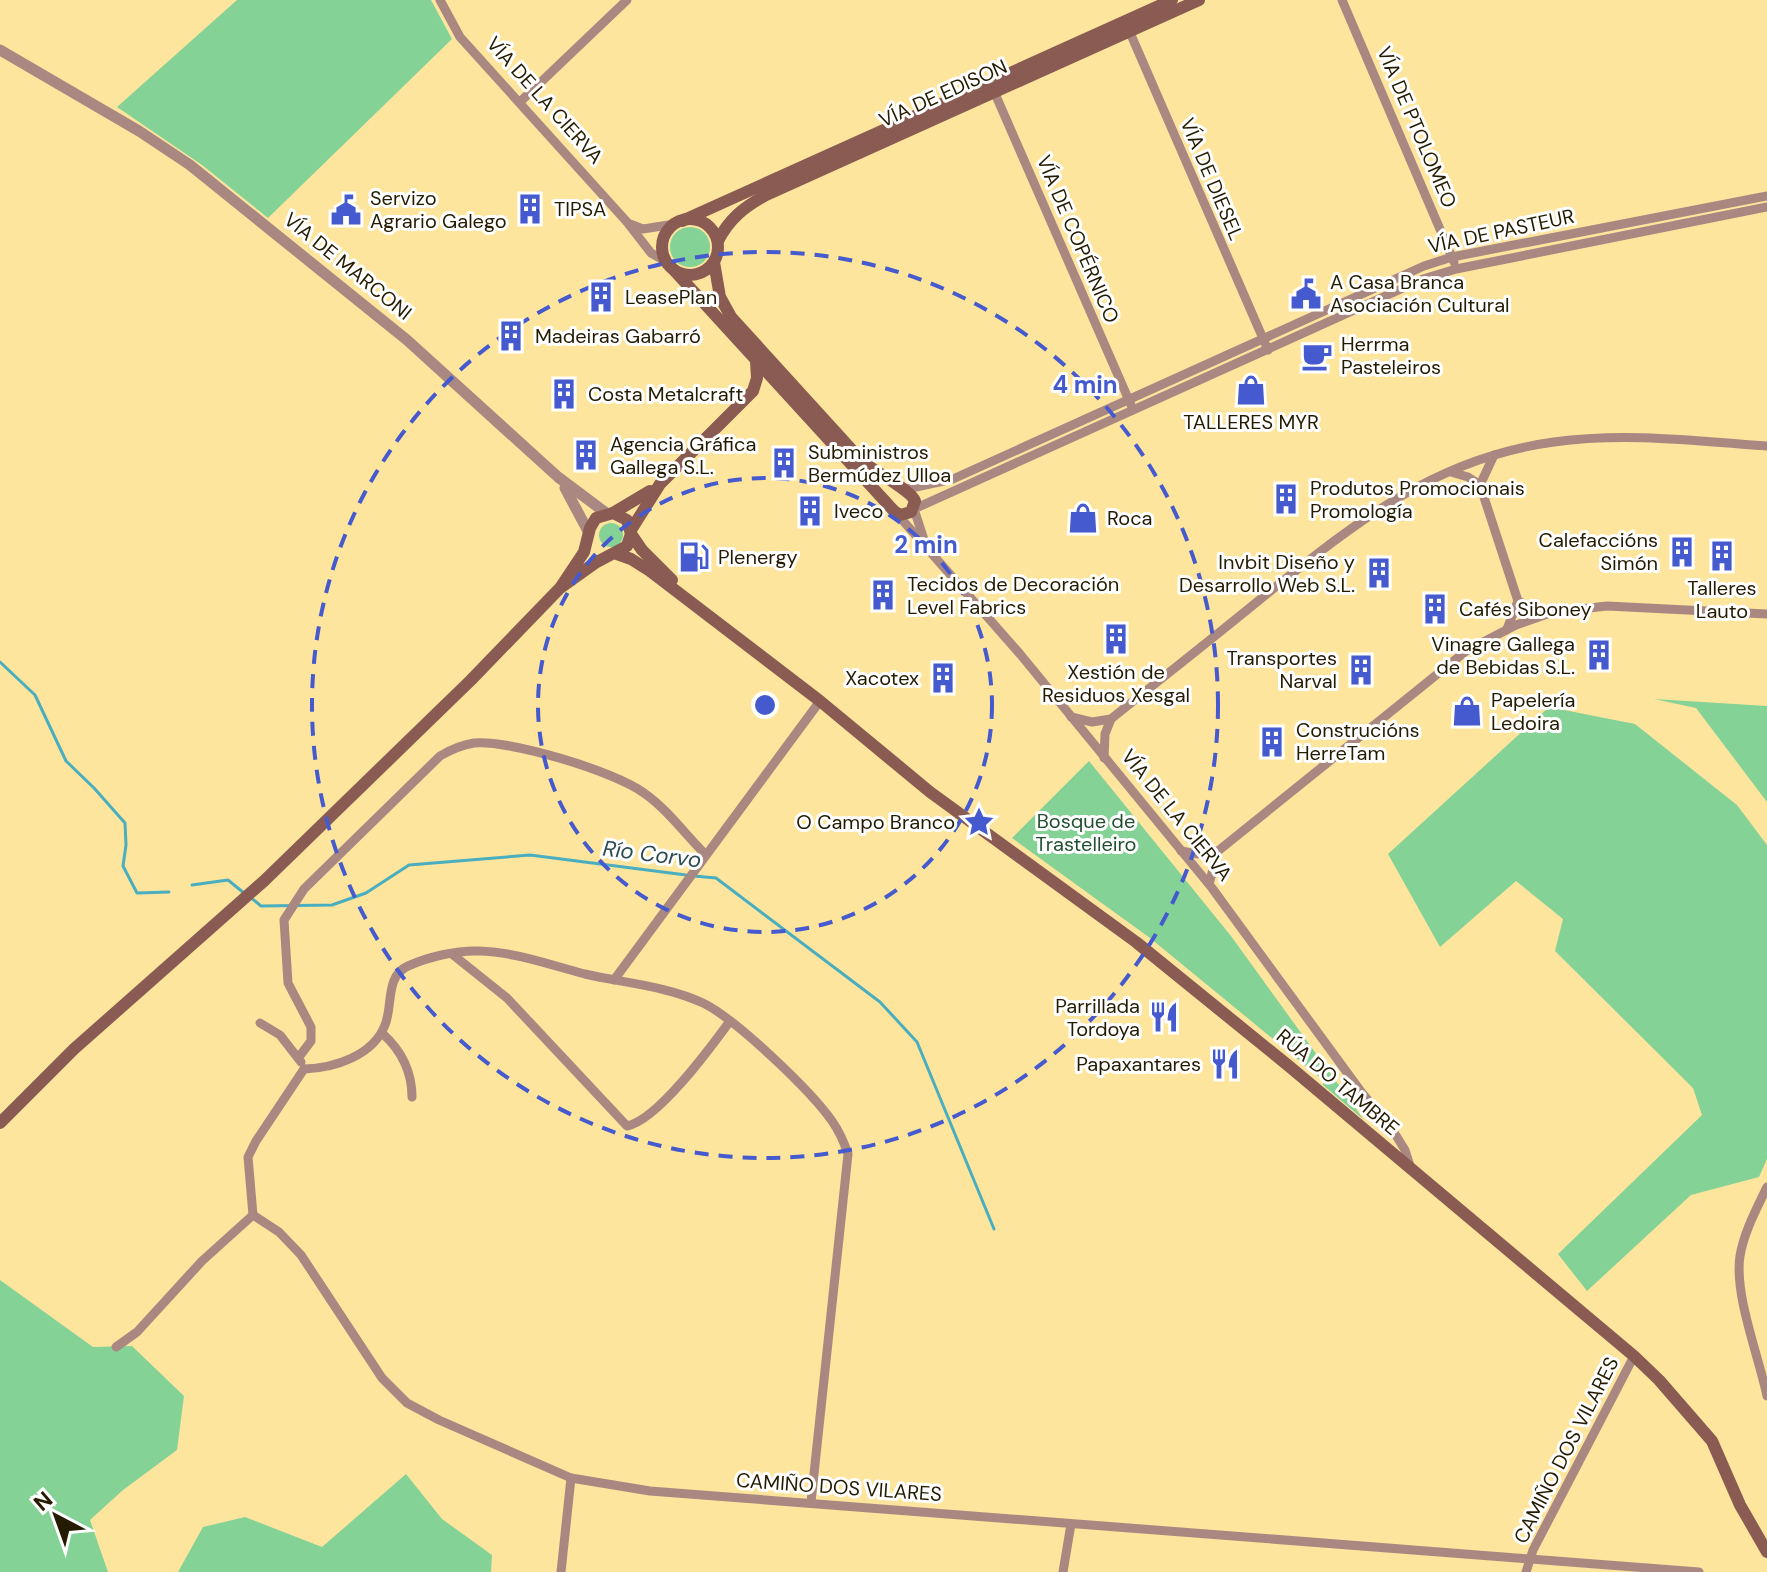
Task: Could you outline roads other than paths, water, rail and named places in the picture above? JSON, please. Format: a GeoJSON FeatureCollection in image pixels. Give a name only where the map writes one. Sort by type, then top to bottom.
{"type":"FeatureCollection","features":[{"type":"Feature","properties":{"kind":"main road","name":"VÍA DE EDISON"},"geometry":{"type":"LineString","coordinates":[[1127,26],[1172,0]]}},
{"type":"Feature","properties":{"kind":"main road","name":"VÍA DE EDISON"},"geometry":{"type":"LineString","coordinates":[[679,222],[1127,26],[1199,0]]}},
{"type":"Feature","properties":{"kind":"main road","name":"VÍA DE EDISON"},"geometry":{"type":"LineString","coordinates":[[718,241],[730,220],[766,195],[992,87]]}},
{"type":"Feature","properties":{"kind":"main road"},"geometry":{"type":"LineString","coordinates":[[714,262],[702,273],[678,273],[669,265],[662,249],[663,242],[679,222],[691,219],[708,226],[718,241],[714,262],[720,297],[731,317],[862,461],[902,490],[913,494],[914,509],[904,515],[894,511],[892,496],[902,490]]}},
{"type":"Feature","properties":{"kind":"main road","name":"VÍA DE LA CIERVA"},"geometry":{"type":"LineString","coordinates":[[669,265],[894,511]]}},
{"type":"Feature","properties":{"kind":"main road"},"geometry":{"type":"LineString","coordinates":[[560,588],[627,546],[631,532],[660,484],[753,391],[757,378],[756,361]]}},
{"type":"Feature","properties":{"kind":"main road"},"geometry":{"type":"LineString","coordinates":[[753,391],[773,388],[784,392]]}},
{"type":"Feature","properties":{"kind":"main road"},"geometry":{"type":"LineString","coordinates":[[0,1123],[74,1049],[238,905],[414,737],[560,588],[584,552],[596,518],[660,484]]}},
{"type":"Feature","properties":{"kind":"main road"},"geometry":{"type":"LineString","coordinates":[[610,513],[627,520],[642,550],[696,605]]}},
{"type":"Feature","properties":{"kind":"main road"},"geometry":{"type":"LineString","coordinates":[[590,535],[599,551],[642,565],[820,701]]}},
{"type":"Feature","properties":{"kind":"main road","name":"RÚA DO TAMBRE"},"geometry":{"type":"LineString","coordinates":[[820,701],[930,792],[1136,942],[1634,1356],[1712,1441],[1740,1505],[1767,1552]]}},
{"type":"Feature","properties":{"kind":"street","name":"VÍA DE LA CIERVA"},"geometry":{"type":"LineString","coordinates":[[440,0],[460,37],[627,222],[651,253],[669,265]]}},
{"type":"Feature","properties":{"kind":"street"},"geometry":{"type":"LineString","coordinates":[[520,102],[627,0]]}},
{"type":"Feature","properties":{"kind":"street","name":"VÍA DE PTOLOMEO"},"geometry":{"type":"LineString","coordinates":[[1342,0],[1456,269]]}},
{"type":"Feature","properties":{"kind":"street","name":"VÍA DE DIESEL"},"geometry":{"type":"LineString","coordinates":[[1127,26],[1268,350]]}},
{"type":"Feature","properties":{"kind":"street","name":"VÍA DE MARCONI"},"geometry":{"type":"LineString","coordinates":[[0,50],[166,148],[407,340],[558,477],[610,513]]}},
{"type":"Feature","properties":{"kind":"street","name":"VÍA DE COPÉRNICO"},"geometry":{"type":"LineString","coordinates":[[992,87],[1133,410]]}},
{"type":"Feature","properties":{"kind":"street","name":"VÍA DE PASTEUR"},"geometry":{"type":"LineString","coordinates":[[902,490],[953,479],[1424,266],[1452,257],[1767,196]]}},
{"type":"Feature","properties":{"kind":"street","name":"VÍA DE PASTEUR"},"geometry":{"type":"LineString","coordinates":[[914,509],[1423,279],[1456,269],[1767,207]]}},
{"type":"Feature","properties":{"kind":"street"},"geometry":{"type":"LineString","coordinates":[[627,222],[643,229],[679,222]]}},
{"type":"Feature","properties":{"kind":"street"},"geometry":{"type":"LineString","coordinates":[[1088,738],[1350,527],[1396,496],[1449,471],[1494,455],[1553,442],[1601,438],[1767,446]]}},
{"type":"Feature","properties":{"kind":"street"},"geometry":{"type":"LineString","coordinates":[[1479,481],[1494,455]]}},
{"type":"Feature","properties":{"kind":"street"},"geometry":{"type":"LineString","coordinates":[[1472,462],[1479,470],[1479,481],[1525,621]]}},
{"type":"Feature","properties":{"kind":"street"},"geometry":{"type":"LineString","coordinates":[[1449,471],[1479,481]]}},
{"type":"Feature","properties":{"kind":"street","name":"VÍA DE MARCONI"},"geometry":{"type":"LineString","coordinates":[[558,477],[590,535]]}},
{"type":"Feature","properties":{"kind":"street","name":"VÍA DE LA CIERVA"},"geometry":{"type":"LineString","coordinates":[[914,509],[927,549]]}},
{"type":"Feature","properties":{"kind":"street","name":"VÍA DE LA CIERVA"},"geometry":{"type":"LineString","coordinates":[[894,511],[1020,654],[1209,884],[1382,1122],[1396,1135],[1411,1169]]}},
{"type":"Feature","properties":{"kind":"street"},"geometry":{"type":"LineString","coordinates":[[1519,604],[1547,614]]}},
{"type":"Feature","properties":{"kind":"street"},"geometry":{"type":"LineString","coordinates":[[1507,629],[1519,604]]}},
{"type":"Feature","properties":{"kind":"street"},"geometry":{"type":"LineString","coordinates":[[1196,869],[1466,651],[1507,629],[1547,614],[1607,606],[1767,614]]}},
{"type":"Feature","properties":{"kind":"street"},"geometry":{"type":"LineString","coordinates":[[614,980],[820,701]]}},
{"type":"Feature","properties":{"kind":"street"},"geometry":{"type":"LineString","coordinates":[[1071,717],[1107,722]]}},
{"type":"Feature","properties":{"kind":"street"},"geometry":{"type":"LineString","coordinates":[[1104,758],[1107,722]]}},
{"type":"Feature","properties":{"kind":"street"},"geometry":{"type":"LineString","coordinates":[[299,1057],[311,1041],[311,1027],[288,983],[284,920],[304,889],[440,756],[472,743],[518,747],[621,779],[653,800],[705,854]]}},
{"type":"Feature","properties":{"kind":"street"},"geometry":{"type":"LineString","coordinates":[[1181,851],[1215,854]]}},
{"type":"Feature","properties":{"kind":"street"},"geometry":{"type":"LineString","coordinates":[[1209,884],[1215,854]]}},
{"type":"Feature","properties":{"kind":"street"},"geometry":{"type":"LineString","coordinates":[[116,1347],[137,1332],[202,1261],[253,1215],[248,1157],[256,1141],[304,1069],[344,1062],[368,1047],[382,1033],[396,975],[407,966],[452,954],[478,951],[529,958],[672,992],[704,1003],[730,1021],[819,1105],[833,1123],[848,1154],[811,1502]]}},
{"type":"Feature","properties":{"kind":"street"},"geometry":{"type":"LineString","coordinates":[[452,954],[507,998],[627,1126],[641,1120],[684,1081],[730,1021]]}},
{"type":"Feature","properties":{"kind":"street"},"geometry":{"type":"LineString","coordinates":[[260,1023],[280,1035],[299,1057],[304,1069]]}},
{"type":"Feature","properties":{"kind":"street"},"geometry":{"type":"LineString","coordinates":[[382,1033],[398,1050],[410,1073],[412,1097]]}},
{"type":"Feature","properties":{"kind":"street"},"geometry":{"type":"LineString","coordinates":[[1382,1122],[1385,1146]]}},
{"type":"Feature","properties":{"kind":"street"},"geometry":{"type":"LineString","coordinates":[[1385,1146],[1396,1135]]}},
{"type":"Feature","properties":{"kind":"street"},"geometry":{"type":"LineString","coordinates":[[1767,1187],[1747,1230],[1739,1265],[1743,1299],[1767,1396]]}},
{"type":"Feature","properties":{"kind":"street","name":"CAMIÑO DOS VILARES"},"geometry":{"type":"LineString","coordinates":[[253,1215],[279,1232],[301,1255],[382,1378],[407,1403],[571,1478],[650,1491],[1699,1572]]}},
{"type":"Feature","properties":{"kind":"street","name":"CAMIÑO DOS VILARES"},"geometry":{"type":"LineString","coordinates":[[1526,1572],[1529,1560],[1634,1356]]}},
{"type":"Feature","properties":{"kind":"street"},"geometry":{"type":"LineString","coordinates":[[561,1572],[571,1478]]}},
{"type":"Feature","properties":{"kind":"street"},"geometry":{"type":"LineString","coordinates":[[1063,1572],[1071,1524]]}},
{"type":"Feature","properties":{"kind":"waterway","name":"Río Corvo"},"geometry":{"type":"LineString","coordinates":[[0,662],[35,695],[66,761],[125,823],[123,866],[137,893],[169,892]]}},
{"type":"Feature","properties":{"kind":"waterway","name":"Río Corvo"},"geometry":{"type":"LineString","coordinates":[[250,897],[261,906],[332,905],[366,893],[409,865],[530,855],[686,875]]}},
{"type":"Feature","properties":{"kind":"waterway","name":"Río Corvo"},"geometry":{"type":"LineString","coordinates":[[694,876],[716,878],[880,1002],[917,1042],[994,1229]]}},
{"type":"Feature","properties":{"kind":"waterway","name":"Río Corvo"},"geometry":{"type":"LineString","coordinates":[[192,885],[228,880],[244,893]]}},
{"type":"Feature","properties":{"kind":"place","name":"TIPSA"},"geometry":{"type":"Point","coordinates":[530,209]}},
{"type":"Feature","properties":{"kind":"place","name":"Servizo Agrario Galego"},"geometry":{"type":"Point","coordinates":[346,210]}},
{"type":"Feature","properties":{"kind":"place","name":"A Casa Branca Asociación Cultural"},"geometry":{"type":"Point","coordinates":[1306,294]}},
{"type":"Feature","properties":{"kind":"place","name":"LeasePlan"},"geometry":{"type":"Point","coordinates":[601,297]}},
{"type":"Feature","properties":{"kind":"place","name":"Madeiras Gabarró"},"geometry":{"type":"Point","coordinates":[511,336]}},
{"type":"Feature","properties":{"kind":"place","name":"Herrma Pasteleiros"},"geometry":{"type":"Point","coordinates":[1317,356]}},
{"type":"Feature","properties":{"kind":"place","name":"TALLERES MYR"},"geometry":{"type":"Point","coordinates":[1251,390]}},
{"type":"Feature","properties":{"kind":"place","name":"Costa Metalcraft"},"geometry":{"type":"Point","coordinates":[564,394]}},
{"type":"Feature","properties":{"kind":"place","name":"Agencia Gráfica Gallega S.L."},"geometry":{"type":"Point","coordinates":[586,455]}},
{"type":"Feature","properties":{"kind":"place","name":"Subministros Bermúdez Ulloa"},"geometry":{"type":"Point","coordinates":[784,463]}},
{"type":"Feature","properties":{"kind":"place","name":"Produtos Promocionais Promología"},"geometry":{"type":"Point","coordinates":[1286,499]}},
{"type":"Feature","properties":{"kind":"place","name":"Iveco"},"geometry":{"type":"Point","coordinates":[810,511]}},
{"type":"Feature","properties":{"kind":"place","name":"Roca"},"geometry":{"type":"Point","coordinates":[1083,518]}},
{"type":"Feature","properties":{"kind":"place","name":"Calefaccións Simón"},"geometry":{"type":"Point","coordinates":[1682,552]}},
{"type":"Feature","properties":{"kind":"place","name":"Talleres Lauto"},"geometry":{"type":"Point","coordinates":[1722,556]}},
{"type":"Feature","properties":{"kind":"place","name":"Plenergy"},"geometry":{"type":"Point","coordinates":[694,557]}},
{"type":"Feature","properties":{"kind":"place","name":"Invbit Diseño y Desarrollo Web S.L."},"geometry":{"type":"Point","coordinates":[1379,573]}},
{"type":"Feature","properties":{"kind":"place","name":"Tecidos de Decoración Level Fabrics"},"geometry":{"type":"Point","coordinates":[883,595]}},
{"type":"Feature","properties":{"kind":"place","name":"Cafés Siboney"},"geometry":{"type":"Point","coordinates":[1435,609]}},
{"type":"Feature","properties":{"kind":"place","name":"Xestión de Residuos Xesgal"},"geometry":{"type":"Point","coordinates":[1116,639]}},
{"type":"Feature","properties":{"kind":"place","name":"Vinagre Gallega de Bebidas S.L."},"geometry":{"type":"Point","coordinates":[1599,655]}},
{"type":"Feature","properties":{"kind":"place","name":"Transportes Narval"},"geometry":{"type":"Point","coordinates":[1361,670]}},
{"type":"Feature","properties":{"kind":"place","name":"Xacotex"},"geometry":{"type":"Point","coordinates":[943,678]}},
{"type":"Feature","properties":{"kind":"place","name":"Papelería Ledoira"},"geometry":{"type":"Point","coordinates":[1467,711]}},
{"type":"Feature","properties":{"kind":"place","name":"Construcións HerreTam"},"geometry":{"type":"Point","coordinates":[1272,742]}},
{"type":"Feature","properties":{"kind":"place","name":"O Campo Branco"},"geometry":{"type":"Point","coordinates":[979,822]}},
{"type":"Feature","properties":{"kind":"place","name":"Parrillada Tordoya"},"geometry":{"type":"Point","coordinates":[1164,1017]}},
{"type":"Feature","properties":{"kind":"place","name":"Papaxantares"},"geometry":{"type":"Point","coordinates":[1225,1064]}},
{"type":"Feature","properties":{"kind":"park label","name":"Bosque de Trastelleiro"},"geometry":{"type":"Point","coordinates":[1086,832]}}]}
